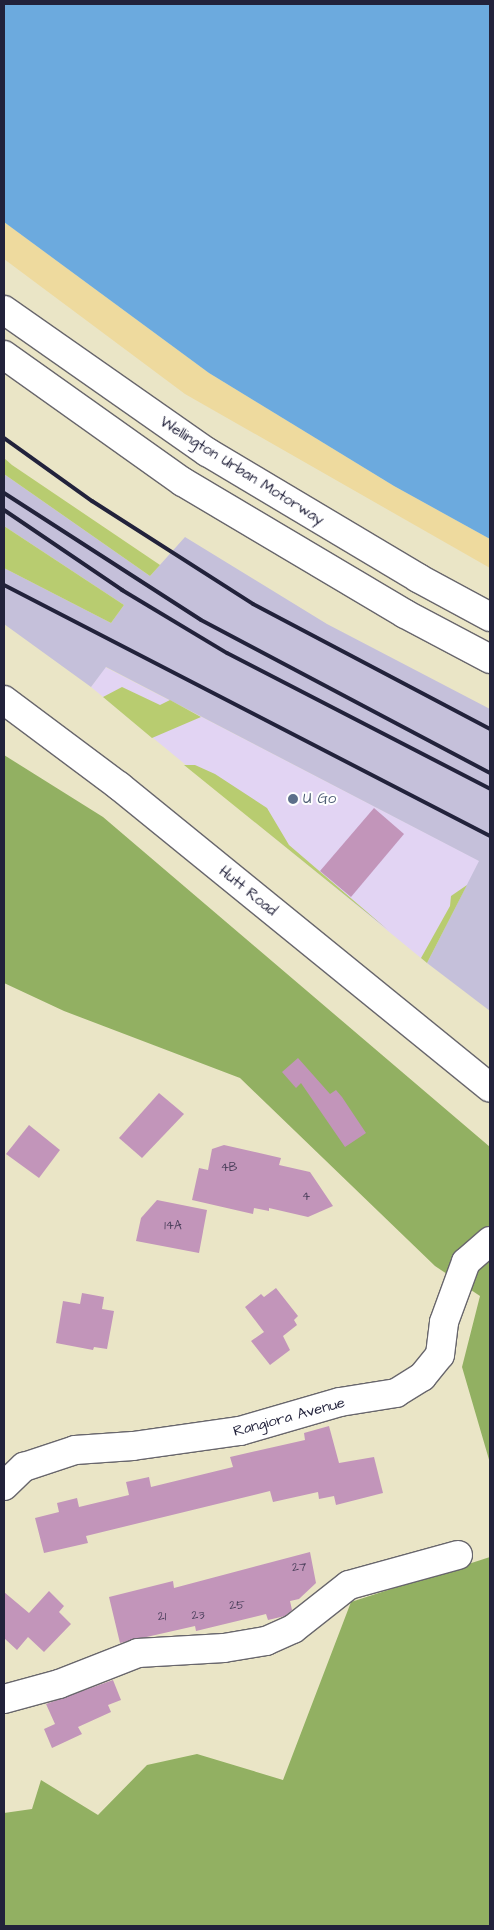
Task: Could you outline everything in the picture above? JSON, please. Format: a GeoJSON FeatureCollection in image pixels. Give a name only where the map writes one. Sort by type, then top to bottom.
{"type":"FeatureCollection","features":[{"type":"Feature","properties":{"kind":"main road","name":"Wellington Urban Motorway"},"geometry":{"type":"LineString","coordinates":[[4,310],[207,452],[418,578],[490,617]]}},
{"type":"Feature","properties":{"kind":"main road"},"geometry":{"type":"LineString","coordinates":[[4,356],[183,482],[405,614],[490,659]]}},
{"type":"Feature","properties":{"kind":"main road","name":"Hutt Road"},"geometry":{"type":"LineString","coordinates":[[4,700],[119,786],[490,1087]]}},
{"type":"Feature","properties":{"kind":"main road","name":"Rangiora Avenue"},"geometry":{"type":"LineString","coordinates":[[4,1486],[24,1467],[74,1450],[133,1446],[240,1432],[340,1402],[396,1392],[422,1377],[440,1355],[444,1322],[466,1262],[490,1241]]}},
{"type":"Feature","properties":{"kind":"main road"},"geometry":{"type":"LineString","coordinates":[[4,1699],[60,1684],[138,1653],[231,1647],[266,1642],[293,1629],[349,1585],[458,1555]]}},
{"type":"Feature","properties":{"kind":"shaded area"},"geometry":{"type":"Polygon","coordinates":[[[4,474],[150,576],[185,537],[327,624],[490,709],[490,1011],[427,963],[479,861],[106,667],[91,687],[4,624],[4,568],[111,623],[124,605],[4,526],[4,474]]]}},
{"type":"Feature","properties":{"kind":"shaded area","name":"U Go"},"geometry":{"type":"Polygon","coordinates":[[[105,667],[480,861],[427,963],[91,687],[105,667]]]}},
{"type":"Feature","properties":{"kind":"green space"},"geometry":{"type":"Polygon","coordinates":[[[4,458],[160,565],[150,576],[4,474],[4,458]]]}},
{"type":"Feature","properties":{"kind":"green space"},"geometry":{"type":"Polygon","coordinates":[[[4,526],[124,605],[111,623],[4,568],[4,526]]]}},
{"type":"Feature","properties":{"kind":"green space"},"geometry":{"type":"Polygon","coordinates":[[[122,687],[160,705],[170,700],[201,717],[152,738],[103,697],[122,687]]]}},
{"type":"Feature","properties":{"kind":"green space"},"geometry":{"type":"Polygon","coordinates":[[[4,755],[103,817],[490,1147],[490,1463],[462,1367],[480,1296],[435,1266],[240,1078],[64,1011],[4,983],[4,755]]]}},
{"type":"Feature","properties":{"kind":"green space"},"geometry":{"type":"Polygon","coordinates":[[[184,765],[195,765],[215,774],[267,808],[289,845],[388,930],[184,765]]]}},
{"type":"Feature","properties":{"kind":"green space"},"geometry":{"type":"Polygon","coordinates":[[[467,885],[427,963],[421,958],[450,906],[451,896],[467,885]]]}},
{"type":"Feature","properties":{"kind":"green space"},"geometry":{"type":"Polygon","coordinates":[[[490,1557],[490,1926],[4,1926],[4,1813],[32,1809],[41,1780],[98,1815],[147,1765],[197,1754],[283,1780],[351,1602],[490,1557]]]}},
{"type":"Feature","properties":{"kind":"sand"},"geometry":{"type":"Polygon","coordinates":[[[4,222],[209,373],[394,486],[490,539],[490,568],[185,394],[4,259],[4,222]]]}},
{"type":"Feature","properties":{"kind":"water"},"geometry":{"type":"Polygon","coordinates":[[[4,4],[490,4],[490,539],[394,486],[209,373],[4,222],[4,4]]]}},
{"type":"Feature","properties":{"kind":"building"},"geometry":{"type":"Polygon","coordinates":[[[374,808],[404,834],[351,897],[320,871],[374,808]]]}},
{"type":"Feature","properties":{"kind":"building"},"geometry":{"type":"Polygon","coordinates":[[[298,1058],[330,1094],[336,1090],[366,1133],[345,1147],[301,1083],[296,1088],[282,1072],[298,1058]]]}},
{"type":"Feature","properties":{"kind":"building"},"geometry":{"type":"Polygon","coordinates":[[[159,1093],[184,1114],[142,1158],[119,1138],[159,1093]]]}},
{"type":"Feature","properties":{"kind":"building"},"geometry":{"type":"Polygon","coordinates":[[[29,1125],[60,1150],[39,1178],[6,1154],[29,1125]]]}},
{"type":"Feature","properties":{"kind":"building"},"geometry":{"type":"Polygon","coordinates":[[[224,1145],[281,1158],[279,1165],[310,1172],[333,1206],[308,1217],[269,1208],[269,1211],[254,1208],[253,1214],[192,1200],[199,1168],[208,1170],[212,1149],[224,1145]]]}},
{"type":"Feature","properties":{"kind":"building"},"geometry":{"type":"Polygon","coordinates":[[[157,1200],[207,1210],[199,1253],[136,1241],[141,1218],[157,1200]]]}},
{"type":"Feature","properties":{"kind":"building"},"geometry":{"type":"Polygon","coordinates":[[[276,1288],[298,1316],[294,1320],[297,1325],[283,1336],[290,1350],[270,1365],[251,1341],[264,1332],[245,1307],[261,1294],[264,1297],[276,1288]]]}},
{"type":"Feature","properties":{"kind":"building"},"geometry":{"type":"Polygon","coordinates":[[[82,1293],[104,1297],[102,1309],[114,1311],[107,1349],[94,1347],[93,1350],[56,1343],[63,1301],[80,1304],[82,1293]]]}},
{"type":"Feature","properties":{"kind":"building"},"geometry":{"type":"Polygon","coordinates":[[[329,1426],[339,1463],[374,1457],[383,1493],[336,1505],[334,1496],[319,1499],[318,1492],[273,1502],[270,1491],[86,1536],[88,1543],[44,1553],[35,1518],[59,1512],[57,1503],[77,1498],[79,1507],[129,1495],[126,1482],[149,1477],[151,1487],[233,1467],[230,1457],[305,1440],[304,1433],[329,1426]]]}},
{"type":"Feature","properties":{"kind":"building"},"geometry":{"type":"Polygon","coordinates":[[[310,1552],[316,1583],[299,1599],[290,1601],[292,1610],[285,1616],[268,1620],[266,1614],[196,1631],[195,1626],[120,1643],[109,1597],[173,1581],[174,1588],[310,1552]]]}},
{"type":"Feature","properties":{"kind":"building"},"geometry":{"type":"Polygon","coordinates":[[[49,1591],[64,1606],[59,1612],[71,1624],[44,1652],[28,1637],[17,1650],[4,1638],[4,1592],[29,1613],[49,1591]]]}},
{"type":"Feature","properties":{"kind":"building"},"geometry":{"type":"Polygon","coordinates":[[[113,1680],[121,1700],[108,1705],[111,1712],[78,1727],[82,1734],[52,1748],[44,1729],[55,1724],[46,1704],[113,1680]]]}},
{"type":"Feature","properties":{"kind":"railway"},"geometry":{"type":"LineString","coordinates":[[4,438],[92,501],[253,604],[490,729]]}},
{"type":"Feature","properties":{"kind":"railway"},"geometry":{"type":"LineString","coordinates":[[4,493],[201,620],[490,773]]}},
{"type":"Feature","properties":{"kind":"railway"},"geometry":{"type":"LineString","coordinates":[[4,510],[122,590],[227,653],[490,789]]}},
{"type":"Feature","properties":{"kind":"railway"},"geometry":{"type":"LineString","coordinates":[[4,585],[490,836]]}},
{"type":"Feature","properties":{"kind":"place","name":"U Go"},"geometry":{"type":"Point","coordinates":[293,799]}}]}
